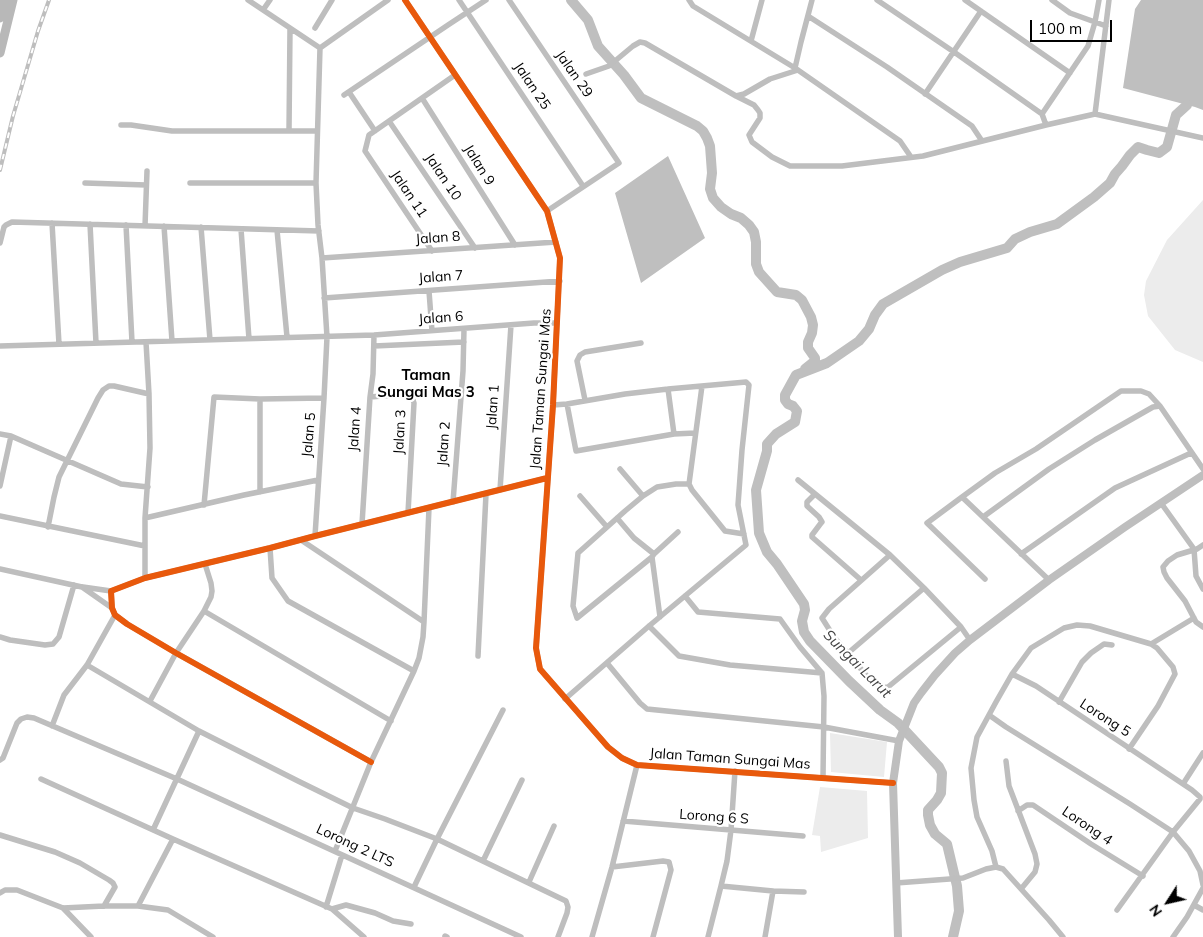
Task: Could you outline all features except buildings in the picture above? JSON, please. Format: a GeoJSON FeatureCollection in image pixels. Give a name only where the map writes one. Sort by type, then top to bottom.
{"type":"FeatureCollection","features":[{"type":"Feature","properties":{"kind":"main road"},"geometry":{"type":"LineString","coordinates":[[0,18],[4,0]]}},
{"type":"Feature","properties":{"kind":"main road"},"geometry":{"type":"LineString","coordinates":[[0,54],[13,0]]}},
{"type":"Feature","properties":{"kind":"street"},"geometry":{"type":"LineString","coordinates":[[248,0],[320,48],[388,0]]}},
{"type":"Feature","properties":{"kind":"street"},"geometry":{"type":"LineString","coordinates":[[263,10],[270,0]]}},
{"type":"Feature","properties":{"kind":"street"},"geometry":{"type":"LineString","coordinates":[[314,28],[332,0]]}},
{"type":"Feature","properties":{"kind":"street","name":"Jalan Taman Sungai Mas"},"geometry":{"type":"LineString","coordinates":[[405,0],[547,211],[560,258],[553,405],[536,648],[540,669],[608,747],[622,758],[637,765],[893,783]]}},
{"type":"Feature","properties":{"kind":"street","name":"Jalan 25"},"geometry":{"type":"LineString","coordinates":[[459,0],[583,186]]}},
{"type":"Feature","properties":{"kind":"street"},"geometry":{"type":"LineString","coordinates":[[455,75],[374,131],[347,94],[486,0]]}},
{"type":"Feature","properties":{"kind":"street","name":"Jalan 29"},"geometry":{"type":"LineString","coordinates":[[509,0],[619,163],[583,186]]}},
{"type":"Feature","properties":{"kind":"street"},"geometry":{"type":"LineString","coordinates":[[689,0],[694,6],[797,69],[900,141],[911,157]]}},
{"type":"Feature","properties":{"kind":"street"},"geometry":{"type":"LineString","coordinates":[[751,41],[762,0]]}},
{"type":"Feature","properties":{"kind":"street"},"geometry":{"type":"LineString","coordinates":[[797,69],[812,0]]}},
{"type":"Feature","properties":{"kind":"street"},"geometry":{"type":"LineString","coordinates":[[877,0],[1042,114],[1046,125]]}},
{"type":"Feature","properties":{"kind":"street"},"geometry":{"type":"LineString","coordinates":[[965,0],[1070,73]]}},
{"type":"Feature","properties":{"kind":"street"},"geometry":{"type":"LineString","coordinates":[[1052,0],[1070,13],[1106,26]]}},
{"type":"Feature","properties":{"kind":"street"},"geometry":{"type":"LineString","coordinates":[[1042,114],[1088,46],[1099,0]]}},
{"type":"Feature","properties":{"kind":"street"},"geometry":{"type":"LineString","coordinates":[[1095,114],[1109,0]]}},
{"type":"Feature","properties":{"kind":"street"},"geometry":{"type":"LineString","coordinates":[[925,94],[981,12]]}},
{"type":"Feature","properties":{"kind":"street"},"geometry":{"type":"LineString","coordinates":[[808,16],[880,62],[972,126],[982,142]]}},
{"type":"Feature","properties":{"kind":"street"},"geometry":{"type":"LineString","coordinates":[[289,131],[290,29]]}},
{"type":"Feature","properties":{"kind":"street"},"geometry":{"type":"LineString","coordinates":[[586,74],[609,66],[636,43],[645,43],[754,105],[760,113],[760,118],[749,136],[752,142],[772,157],[790,166],[842,166],[923,156],[1095,114],[1203,138]]}},
{"type":"Feature","properties":{"kind":"street","name":"Jalan 5"},"geometry":{"type":"LineString","coordinates":[[315,536],[327,337],[316,183],[320,48]]}},
{"type":"Feature","properties":{"kind":"street"},"geometry":{"type":"LineString","coordinates":[[736,96],[744,94],[770,79],[797,69]]}},
{"type":"Feature","properties":{"kind":"street","name":"Jalan 9"},"geometry":{"type":"LineString","coordinates":[[422,98],[515,245]]}},
{"type":"Feature","properties":{"kind":"street","name":"Jalan 10"},"geometry":{"type":"LineString","coordinates":[[390,121],[475,248]]}},
{"type":"Feature","properties":{"kind":"street"},"geometry":{"type":"LineString","coordinates":[[121,125],[172,132],[317,131]]}},
{"type":"Feature","properties":{"kind":"street","name":"Jalan 11"},"geometry":{"type":"LineString","coordinates":[[374,131],[369,135],[365,151],[432,251]]}},
{"type":"Feature","properties":{"kind":"street"},"geometry":{"type":"LineString","coordinates":[[145,226],[147,171]]}},
{"type":"Feature","properties":{"kind":"street"},"geometry":{"type":"LineString","coordinates":[[84,183],[146,185]]}},
{"type":"Feature","properties":{"kind":"street"},"geometry":{"type":"LineString","coordinates":[[190,183],[316,183]]}},
{"type":"Feature","properties":{"kind":"street"},"geometry":{"type":"LineString","coordinates":[[547,211],[583,186]]}},
{"type":"Feature","properties":{"kind":"street"},"geometry":{"type":"LineString","coordinates":[[0,243],[2,231],[6,225],[12,222],[319,231]]}},
{"type":"Feature","properties":{"kind":"street"},"geometry":{"type":"LineString","coordinates":[[52,223],[59,344]]}},
{"type":"Feature","properties":{"kind":"street"},"geometry":{"type":"LineString","coordinates":[[90,224],[96,343]]}},
{"type":"Feature","properties":{"kind":"street"},"geometry":{"type":"LineString","coordinates":[[126,225],[132,342]]}},
{"type":"Feature","properties":{"kind":"street"},"geometry":{"type":"LineString","coordinates":[[164,226],[172,341]]}},
{"type":"Feature","properties":{"kind":"street"},"geometry":{"type":"LineString","coordinates":[[201,227],[210,340]]}},
{"type":"Feature","properties":{"kind":"street"},"geometry":{"type":"LineString","coordinates":[[241,229],[249,339]]}},
{"type":"Feature","properties":{"kind":"street"},"geometry":{"type":"LineString","coordinates":[[278,230],[287,338]]}},
{"type":"Feature","properties":{"kind":"street","name":"Jalan 8"},"geometry":{"type":"LineString","coordinates":[[322,258],[556,242]]}},
{"type":"Feature","properties":{"kind":"street","name":"Jalan 7"},"geometry":{"type":"LineString","coordinates":[[324,298],[560,281]]}},
{"type":"Feature","properties":{"kind":"street"},"geometry":{"type":"LineString","coordinates":[[429,290],[432,331]]}},
{"type":"Feature","properties":{"kind":"street","name":"Jalan 6"},"geometry":{"type":"LineString","coordinates":[[0,348],[59,344],[374,336],[558,323]]}},
{"type":"Feature","properties":{"kind":"street","name":"Jalan 1"},"geometry":{"type":"LineString","coordinates":[[500,490],[511,325]]}},
{"type":"Feature","properties":{"kind":"street","name":"Jalan 2"},"geometry":{"type":"LineString","coordinates":[[453,502],[464,329]]}},
{"type":"Feature","properties":{"kind":"street","name":"Jalan 4"},"geometry":{"type":"LineString","coordinates":[[362,524],[374,336]]}},
{"type":"Feature","properties":{"kind":"street"},"geometry":{"type":"LineString","coordinates":[[145,578],[150,448],[146,342]]}},
{"type":"Feature","properties":{"kind":"street"},"geometry":{"type":"LineString","coordinates":[[374,346],[464,342]]}},
{"type":"Feature","properties":{"kind":"street"},"geometry":{"type":"LineString","coordinates":[[585,400],[577,361],[580,355],[585,352],[642,343]]}},
{"type":"Feature","properties":{"kind":"street"},"geometry":{"type":"LineString","coordinates":[[553,405],[668,388],[746,382],[750,385],[742,450],[738,506],[746,545],[660,616],[565,699]]}},
{"type":"Feature","properties":{"kind":"street"},"geometry":{"type":"LineString","coordinates":[[48,527],[59,477],[103,390],[114,386],[149,394]]}},
{"type":"Feature","properties":{"kind":"street"},"geometry":{"type":"LineString","coordinates":[[702,386],[689,484],[725,531],[744,534]]}},
{"type":"Feature","properties":{"kind":"street"},"geometry":{"type":"LineString","coordinates":[[668,388],[674,434]]}},
{"type":"Feature","properties":{"kind":"street"},"geometry":{"type":"LineString","coordinates":[[985,579],[927,523],[995,473],[1036,449],[1121,391],[1141,390],[1149,394],[1160,406],[1203,469]]}},
{"type":"Feature","properties":{"kind":"street","name":"Jalan 3"},"geometry":{"type":"LineString","coordinates":[[370,397],[407,394],[412,397],[414,402],[408,513]]}},
{"type":"Feature","properties":{"kind":"street"},"geometry":{"type":"LineString","coordinates":[[204,505],[214,397],[260,399],[324,398]]}},
{"type":"Feature","properties":{"kind":"street"},"geometry":{"type":"LineString","coordinates":[[260,399],[260,492]]}},
{"type":"Feature","properties":{"kind":"street"},"geometry":{"type":"LineString","coordinates":[[567,404],[576,451],[674,434],[695,433]]}},
{"type":"Feature","properties":{"kind":"street"},"geometry":{"type":"LineString","coordinates":[[983,517],[1041,475],[1095,440],[1153,407],[1160,406]]}},
{"type":"Feature","properties":{"kind":"street"},"geometry":{"type":"LineString","coordinates":[[0,434],[11,436],[121,484],[148,487]]}},
{"type":"Feature","properties":{"kind":"street"},"geometry":{"type":"LineString","coordinates":[[0,486],[11,436]]}},
{"type":"Feature","properties":{"kind":"street"},"geometry":{"type":"LineString","coordinates":[[1021,554],[1115,488],[1191,453]]}},
{"type":"Feature","properties":{"kind":"street"},"geometry":{"type":"LineString","coordinates":[[620,469],[643,496]]}},
{"type":"Feature","properties":{"kind":"street"},"geometry":{"type":"LineString","coordinates":[[898,937],[893,783],[899,741],[914,703],[935,675],[970,640],[1049,580],[1203,475]]}},
{"type":"Feature","properties":{"kind":"street"},"geometry":{"type":"LineString","coordinates":[[0,569],[82,587],[111,591],[145,578],[547,478]]}},
{"type":"Feature","properties":{"kind":"street"},"geometry":{"type":"LineString","coordinates":[[146,518],[318,480]]}},
{"type":"Feature","properties":{"kind":"street"},"geometry":{"type":"LineString","coordinates":[[798,480],[890,555],[961,627],[970,640]]}},
{"type":"Feature","properties":{"kind":"street"},"geometry":{"type":"LineString","coordinates":[[678,532],[577,618],[573,606],[580,552],[643,496],[657,487],[689,484]]}},
{"type":"Feature","properties":{"kind":"street"},"geometry":{"type":"LineString","coordinates":[[478,656],[486,494]]}},
{"type":"Feature","properties":{"kind":"street"},"geometry":{"type":"LineString","coordinates":[[815,494],[807,502],[807,506],[819,517],[822,523],[812,537],[861,580]]}},
{"type":"Feature","properties":{"kind":"street"},"geometry":{"type":"LineString","coordinates":[[580,496],[607,527]]}},
{"type":"Feature","properties":{"kind":"street"},"geometry":{"type":"LineString","coordinates":[[962,497],[1049,580]]}},
{"type":"Feature","properties":{"kind":"street"},"geometry":{"type":"LineString","coordinates":[[1161,503],[1194,550],[1196,576],[1203,589]]}},
{"type":"Feature","properties":{"kind":"street"},"geometry":{"type":"LineString","coordinates":[[336,851],[371,762],[419,658],[423,637],[430,508]]}},
{"type":"Feature","properties":{"kind":"street"},"geometry":{"type":"LineString","coordinates":[[0,516],[146,546]]}},
{"type":"Feature","properties":{"kind":"street"},"geometry":{"type":"LineString","coordinates":[[617,518],[634,538],[653,555],[660,616]]}},
{"type":"Feature","properties":{"kind":"street"},"geometry":{"type":"LineString","coordinates":[[301,540],[424,622]]}},
{"type":"Feature","properties":{"kind":"street"},"geometry":{"type":"LineString","coordinates":[[1203,545],[1177,555],[1168,561],[1164,568],[1164,572],[1185,601],[1194,618],[1203,627]]}},
{"type":"Feature","properties":{"kind":"street"},"geometry":{"type":"LineString","coordinates":[[270,548],[272,578],[288,601],[414,672]]}},
{"type":"Feature","properties":{"kind":"street"},"geometry":{"type":"LineString","coordinates":[[890,555],[828,609],[822,618],[847,654],[866,675],[881,688],[888,687],[961,627]]}},
{"type":"Feature","properties":{"kind":"street"},"geometry":{"type":"LineString","coordinates":[[150,701],[176,653],[211,598],[212,591],[205,564]]}},
{"type":"Feature","properties":{"kind":"street"},"geometry":{"type":"LineString","coordinates":[[0,637],[45,645],[53,644],[59,636],[74,585]]}},
{"type":"Feature","properties":{"kind":"street"},"geometry":{"type":"LineString","coordinates":[[82,587],[112,608]]}},
{"type":"Feature","properties":{"kind":"street"},"geometry":{"type":"LineString","coordinates":[[847,654],[924,588]]}},
{"type":"Feature","properties":{"kind":"street"},"geometry":{"type":"LineString","coordinates":[[111,591],[112,608],[115,615],[127,624],[371,762]]}},
{"type":"Feature","properties":{"kind":"street"},"geometry":{"type":"LineString","coordinates":[[685,596],[698,612],[780,620],[822,673],[824,689],[823,778]]}},
{"type":"Feature","properties":{"kind":"street"},"geometry":{"type":"LineString","coordinates":[[204,611],[391,721]]}},
{"type":"Feature","properties":{"kind":"street"},"geometry":{"type":"LineString","coordinates":[[52,726],[64,695],[87,665],[115,615]]}},
{"type":"Feature","properties":{"kind":"street"},"geometry":{"type":"LineString","coordinates":[[1152,644],[1194,618]]}},
{"type":"Feature","properties":{"kind":"street"},"geometry":{"type":"LineString","coordinates":[[996,866],[992,851],[977,817],[972,768],[977,737],[1012,674],[1031,648],[1064,628],[1078,625],[1090,626],[1152,644],[1157,648],[1172,667],[1175,674],[1158,706],[1129,749]]}},
{"type":"Feature","properties":{"kind":"street"},"geometry":{"type":"LineString","coordinates":[[649,626],[679,656],[730,665],[822,673]]}},
{"type":"Feature","properties":{"kind":"street"},"geometry":{"type":"LineString","coordinates":[[1059,702],[1082,662],[1104,644],[1112,645]]}},
{"type":"Feature","properties":{"kind":"street"},"geometry":{"type":"LineString","coordinates":[[607,663],[640,704],[647,709],[824,727],[899,741]]}},
{"type":"Feature","properties":{"kind":"street"},"geometry":{"type":"LineString","coordinates":[[87,665],[199,731],[353,808],[437,840],[566,901],[567,913],[558,937]]}},
{"type":"Feature","properties":{"kind":"street","name":"Lorong 5"},"geometry":{"type":"LineString","coordinates":[[1012,674],[1036,686],[1200,795],[1200,799],[1173,832]]}},
{"type":"Feature","properties":{"kind":"street"},"geometry":{"type":"LineString","coordinates":[[414,887],[503,710]]}},
{"type":"Feature","properties":{"kind":"street"},"geometry":{"type":"LineString","coordinates":[[989,715],[1173,832],[1189,851],[1200,871],[1203,886],[1188,917],[1173,937]]}},
{"type":"Feature","properties":{"kind":"street","name":"Lorong 2 LTS"},"geometry":{"type":"LineString","coordinates":[[0,760],[3,758],[17,723],[27,717],[178,779],[521,937]]}},
{"type":"Feature","properties":{"kind":"street"},"geometry":{"type":"LineString","coordinates":[[153,830],[199,731]]}},
{"type":"Feature","properties":{"kind":"street"},"geometry":{"type":"LineString","coordinates":[[1183,784],[1203,753]]}},
{"type":"Feature","properties":{"kind":"street"},"geometry":{"type":"LineString","coordinates":[[1006,761],[1009,786],[1037,864],[1035,872],[1021,888]]}},
{"type":"Feature","properties":{"kind":"street"},"geometry":{"type":"LineString","coordinates":[[592,937],[612,867],[637,765]]}},
{"type":"Feature","properties":{"kind":"street"},"geometry":{"type":"LineString","coordinates":[[708,937],[721,886],[731,830],[735,771]]}},
{"type":"Feature","properties":{"kind":"street"},"geometry":{"type":"LineString","coordinates":[[42,779],[173,840],[326,907],[364,937]]}},
{"type":"Feature","properties":{"kind":"street"},"geometry":{"type":"LineString","coordinates":[[484,861],[522,780]]}},
{"type":"Feature","properties":{"kind":"street","name":"Lorong 4"},"geometry":{"type":"LineString","coordinates":[[1018,811],[1027,805],[1033,805],[1143,876]]}},
{"type":"Feature","properties":{"kind":"street","name":"Lorong 6 S"},"geometry":{"type":"LineString","coordinates":[[623,822],[803,836]]}},
{"type":"Feature","properties":{"kind":"street"},"geometry":{"type":"LineString","coordinates":[[529,882],[554,826]]}},
{"type":"Feature","properties":{"kind":"street"},"geometry":{"type":"LineString","coordinates":[[1118,910],[1173,832]]}},
{"type":"Feature","properties":{"kind":"street"},"geometry":{"type":"LineString","coordinates":[[0,835],[55,852],[80,863],[109,880],[114,886],[104,906]]}},
{"type":"Feature","properties":{"kind":"street"},"geometry":{"type":"LineString","coordinates":[[138,906],[173,840]]}},
{"type":"Feature","properties":{"kind":"street"},"geometry":{"type":"LineString","coordinates":[[326,907],[342,855]]}},
{"type":"Feature","properties":{"kind":"street"},"geometry":{"type":"LineString","coordinates":[[612,867],[663,861],[669,862],[671,870],[654,937]]}},
{"type":"Feature","properties":{"kind":"street"},"geometry":{"type":"LineString","coordinates":[[896,883],[964,878],[996,866],[1003,869],[1021,888],[1063,937]]}},
{"type":"Feature","properties":{"kind":"street"},"geometry":{"type":"LineString","coordinates":[[721,886],[804,892]]}},
{"type":"Feature","properties":{"kind":"street"},"geometry":{"type":"LineString","coordinates":[[0,893],[5,890],[17,890],[63,908],[138,906],[168,910],[213,937]]}},
{"type":"Feature","properties":{"kind":"street"},"geometry":{"type":"LineString","coordinates":[[765,937],[773,891]]}},
{"type":"Feature","properties":{"kind":"street"},"geometry":{"type":"LineString","coordinates":[[332,910],[346,905],[375,913],[394,921],[411,924]]}},
{"type":"Feature","properties":{"kind":"street"},"geometry":{"type":"LineString","coordinates":[[1194,905],[1203,910]]}},
{"type":"Feature","properties":{"kind":"street"},"geometry":{"type":"LineString","coordinates":[[63,908],[91,937]]}},
{"type":"Feature","properties":{"kind":"shaded area"},"geometry":{"type":"Polygon","coordinates":[[[1141,0],[1203,0],[1203,110],[1123,88],[1135,9],[1141,0]]]}},
{"type":"Feature","properties":{"kind":"shaded area"},"geometry":{"type":"Polygon","coordinates":[[[668,156],[705,238],[641,283],[615,193],[668,156]]]}},
{"type":"Feature","properties":{"kind":"shaded area"},"geometry":{"type":"Polygon","coordinates":[[[1203,200],[1203,362],[1175,350],[1148,316],[1144,295],[1146,281],[1167,240],[1203,200]]]}},
{"type":"Feature","properties":{"kind":"shaded area"},"geometry":{"type":"Polygon","coordinates":[[[830,733],[887,742],[884,777],[831,772],[830,733]]]}},
{"type":"Feature","properties":{"kind":"shaded area"},"geometry":{"type":"Polygon","coordinates":[[[820,787],[867,791],[868,838],[821,852],[820,836],[812,835],[820,787]]]}},
{"type":"Feature","properties":{"kind":"waterway"},"geometry":{"type":"LineString","coordinates":[[571,0],[588,20],[598,46],[624,75],[641,98],[697,126],[703,131],[710,146],[712,173],[710,189],[713,198],[721,207],[741,218],[754,232],[756,264],[759,272],[777,292],[796,295],[802,300],[811,317],[813,325],[808,348],[815,361],[805,369]]}},
{"type":"Feature","properties":{"kind":"waterway","name":"Sungai Larut"},"geometry":{"type":"LineString","coordinates":[[953,937],[959,911],[957,886],[947,844],[935,834],[930,825],[928,815],[928,810],[941,793],[942,773],[939,767],[898,723],[880,710],[849,681],[810,641],[804,632],[802,621],[805,610],[804,604],[767,552],[759,533],[756,490],[767,451],[767,444],[776,434],[795,422],[797,411],[788,404],[785,400],[785,395],[796,375],[827,363],[859,341],[869,329],[875,315],[883,304],[942,270],[960,262],[1007,248],[1015,239],[1030,232],[1057,224],[1110,183],[1115,174],[1138,147],[1159,153],[1167,147],[1176,115],[1187,105]]}},
{"type":"Feature","properties":{"kind":"railway"},"geometry":{"type":"LineString","coordinates":[[0,170],[13,116],[49,0]]}},
{"type":"Feature","properties":{"kind":"cycle path"},"geometry":{"type":"LineString","coordinates":[[405,0],[547,211],[560,258],[553,405],[536,648],[540,669],[608,747],[622,758],[637,765],[893,783]]}},
{"type":"Feature","properties":{"kind":"cycle path"},"geometry":{"type":"LineString","coordinates":[[371,762],[127,624],[115,615],[112,608],[111,591],[145,578],[547,478]]}},
{"type":"Feature","properties":{"kind":"district","name":"Taman Sungai Mas 3"},"geometry":{"type":"Point","coordinates":[426,384]}}]}
